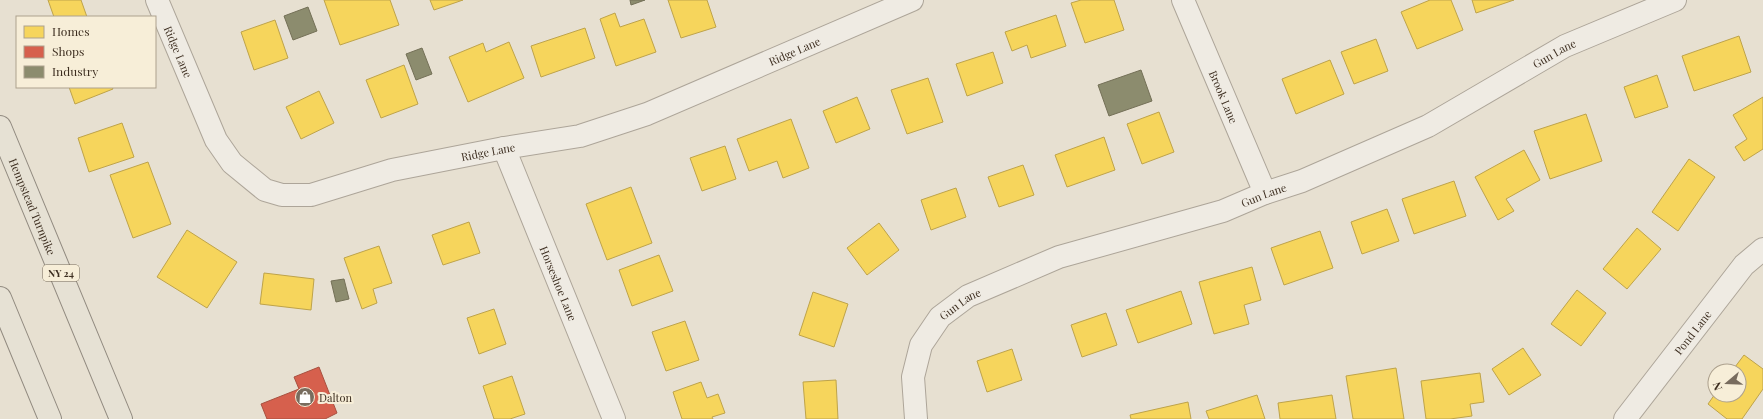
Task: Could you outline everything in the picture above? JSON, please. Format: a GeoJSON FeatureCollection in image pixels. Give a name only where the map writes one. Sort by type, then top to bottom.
{"type":"FeatureCollection","features":[{"type":"Feature","properties":{"kind":"main road","name":"Hempstead Turnpike"},"geometry":{"type":"LineString","coordinates":[[0,127],[121,419]]}},
{"type":"Feature","properties":{"kind":"main road"},"geometry":{"type":"LineString","coordinates":[[0,298],[50,419]]}},
{"type":"Feature","properties":{"kind":"street","name":"Ridge Lane"},"geometry":{"type":"LineString","coordinates":[[159,1],[216,140],[232,163],[265,190],[282,195],[311,195],[392,170],[504,148],[580,136],[647,114],[912,0]]}},
{"type":"Feature","properties":{"kind":"street","name":"Brook Lane"},"geometry":{"type":"LineString","coordinates":[[1183,0],[1265,193]]}},
{"type":"Feature","properties":{"kind":"street","name":"Gun Lane"},"geometry":{"type":"LineString","coordinates":[[916,419],[913,377],[921,345],[940,317],[968,296],[1059,257],[1223,211],[1265,193],[1302,181],[1428,126],[1565,46],[1675,0]]}},
{"type":"Feature","properties":{"kind":"street","name":"Horseshoe Lane"},"geometry":{"type":"LineString","coordinates":[[504,148],[614,419]]}},
{"type":"Feature","properties":{"kind":"street","name":"Pond Lane"},"geometry":{"type":"LineString","coordinates":[[1625,419],[1744,265],[1763,249]]}},
{"type":"Feature","properties":{"kind":"building: Homes"},"geometry":{"type":"Polygon","coordinates":[[[48,0],[81,0],[87,16],[54,16],[48,0]]]}},
{"type":"Feature","properties":{"kind":"building: Homes"},"geometry":{"type":"Polygon","coordinates":[[[324,0],[390,0],[399,25],[340,45],[324,0]]]}},
{"type":"Feature","properties":{"kind":"building: Homes"},"geometry":{"type":"Polygon","coordinates":[[[430,0],[463,0],[434,10],[430,0]]]}},
{"type":"Feature","properties":{"kind":"building: Homes"},"geometry":{"type":"Polygon","coordinates":[[[668,0],[707,0],[716,27],[681,38],[668,0]]]}},
{"type":"Feature","properties":{"kind":"building: Homes"},"geometry":{"type":"Polygon","coordinates":[[[1081,0],[1114,0],[1124,30],[1085,43],[1071,3],[1081,0]]]}},
{"type":"Feature","properties":{"kind":"building: Homes"},"geometry":{"type":"Polygon","coordinates":[[[1430,0],[1451,0],[1463,30],[1417,49],[1401,12],[1430,0]]]}},
{"type":"Feature","properties":{"kind":"building: Homes"},"geometry":{"type":"Polygon","coordinates":[[[1472,0],[1514,0],[1476,13],[1472,0]]]}},
{"type":"Feature","properties":{"kind":"building: Homes"},"geometry":{"type":"Polygon","coordinates":[[[615,13],[620,27],[644,19],[656,52],[616,66],[600,19],[615,13]]]}},
{"type":"Feature","properties":{"kind":"building: Homes"},"geometry":{"type":"Polygon","coordinates":[[[1056,15],[1066,46],[1031,58],[1027,45],[1012,51],[1005,32],[1056,15]]]}},
{"type":"Feature","properties":{"kind":"building: Homes"},"geometry":{"type":"Polygon","coordinates":[[[275,20],[288,58],[254,70],[241,32],[275,20]]]}},
{"type":"Feature","properties":{"kind":"building: Homes"},"geometry":{"type":"Polygon","coordinates":[[[585,28],[595,58],[541,77],[531,46],[585,28]]]}},
{"type":"Feature","properties":{"kind":"building: Homes"},"geometry":{"type":"Polygon","coordinates":[[[1739,36],[1751,72],[1694,91],[1682,56],[1739,36]]]}},
{"type":"Feature","properties":{"kind":"building: Homes"},"geometry":{"type":"Polygon","coordinates":[[[1376,39],[1388,71],[1354,84],[1341,52],[1376,39]]]}},
{"type":"Feature","properties":{"kind":"building: Homes"},"geometry":{"type":"Polygon","coordinates":[[[509,42],[524,78],[468,102],[449,57],[483,43],[486,52],[509,42]]]}},
{"type":"Feature","properties":{"kind":"building: Homes"},"geometry":{"type":"Polygon","coordinates":[[[993,52],[1003,83],[967,96],[956,64],[993,52]]]}},
{"type":"Feature","properties":{"kind":"building: Homes"},"geometry":{"type":"Polygon","coordinates":[[[1330,60],[1344,94],[1296,114],[1282,79],[1330,60]]]}},
{"type":"Feature","properties":{"kind":"building: Homes"},"geometry":{"type":"Polygon","coordinates":[[[404,65],[418,104],[381,118],[366,80],[404,65]]]}},
{"type":"Feature","properties":{"kind":"building: Homes"},"geometry":{"type":"Polygon","coordinates":[[[1657,75],[1668,107],[1635,118],[1624,87],[1657,75]]]}},
{"type":"Feature","properties":{"kind":"building: Homes"},"geometry":{"type":"Polygon","coordinates":[[[928,78],[943,122],[907,134],[891,90],[928,78]]]}},
{"type":"Feature","properties":{"kind":"building: Homes"},"geometry":{"type":"Polygon","coordinates":[[[69,88],[113,89],[75,104],[69,88]]]}},
{"type":"Feature","properties":{"kind":"building: Homes"},"geometry":{"type":"Polygon","coordinates":[[[319,91],[334,123],[301,139],[286,107],[319,91]]]}},
{"type":"Feature","properties":{"kind":"building: Homes"},"geometry":{"type":"Polygon","coordinates":[[[857,97],[870,129],[836,143],[823,111],[857,97]]]}},
{"type":"Feature","properties":{"kind":"building: Homes"},"geometry":{"type":"Polygon","coordinates":[[[1763,97],[1763,149],[1744,161],[1735,147],[1747,139],[1733,115],[1763,97]]]}},
{"type":"Feature","properties":{"kind":"building: Homes"},"geometry":{"type":"Polygon","coordinates":[[[1159,112],[1174,152],[1142,164],[1127,124],[1159,112]]]}},
{"type":"Feature","properties":{"kind":"building: Homes"},"geometry":{"type":"Polygon","coordinates":[[[1586,114],[1602,161],[1550,179],[1534,131],[1586,114]]]}},
{"type":"Feature","properties":{"kind":"building: Homes"},"geometry":{"type":"Polygon","coordinates":[[[791,119],[809,168],[783,178],[777,161],[749,171],[737,139],[791,119]]]}},
{"type":"Feature","properties":{"kind":"building: Homes"},"geometry":{"type":"Polygon","coordinates":[[[122,123],[134,157],[89,172],[78,138],[122,123]]]}},
{"type":"Feature","properties":{"kind":"building: Homes"},"geometry":{"type":"Polygon","coordinates":[[[1104,137],[1115,170],[1067,187],[1055,155],[1104,137]]]}},
{"type":"Feature","properties":{"kind":"building: Homes"},"geometry":{"type":"Polygon","coordinates":[[[725,146],[736,179],[702,191],[690,158],[725,146]]]}},
{"type":"Feature","properties":{"kind":"building: Homes"},"geometry":{"type":"Polygon","coordinates":[[[1524,150],[1540,180],[1506,199],[1514,211],[1498,220],[1475,177],[1524,150]]]}},
{"type":"Feature","properties":{"kind":"building: Homes"},"geometry":{"type":"Polygon","coordinates":[[[1689,159],[1715,177],[1678,231],[1652,212],[1689,159]]]}},
{"type":"Feature","properties":{"kind":"building: Homes"},"geometry":{"type":"Polygon","coordinates":[[[148,162],[171,224],[133,238],[110,175],[148,162]]]}},
{"type":"Feature","properties":{"kind":"building: Homes"},"geometry":{"type":"Polygon","coordinates":[[[1023,165],[1034,195],[999,207],[988,177],[1023,165]]]}},
{"type":"Feature","properties":{"kind":"building: Homes"},"geometry":{"type":"Polygon","coordinates":[[[1454,181],[1466,216],[1414,234],[1402,199],[1454,181]]]}},
{"type":"Feature","properties":{"kind":"building: Homes"},"geometry":{"type":"Polygon","coordinates":[[[631,187],[652,243],[607,260],[586,204],[631,187]]]}},
{"type":"Feature","properties":{"kind":"building: Homes"},"geometry":{"type":"Polygon","coordinates":[[[956,188],[966,217],[931,230],[921,200],[956,188]]]}},
{"type":"Feature","properties":{"kind":"building: Homes"},"geometry":{"type":"Polygon","coordinates":[[[1387,209],[1399,241],[1362,254],[1351,222],[1387,209]]]}},
{"type":"Feature","properties":{"kind":"building: Homes"},"geometry":{"type":"Polygon","coordinates":[[[469,222],[480,253],[443,265],[432,235],[469,222]]]}},
{"type":"Feature","properties":{"kind":"building: Homes"},"geometry":{"type":"Polygon","coordinates":[[[879,223],[899,250],[867,275],[847,248],[879,223]]]}},
{"type":"Feature","properties":{"kind":"building: Homes"},"geometry":{"type":"Polygon","coordinates":[[[1637,228],[1661,249],[1627,289],[1603,269],[1637,228]]]}},
{"type":"Feature","properties":{"kind":"building: Homes"},"geometry":{"type":"Polygon","coordinates":[[[187,230],[237,262],[207,308],[157,277],[187,230]]]}},
{"type":"Feature","properties":{"kind":"building: Homes"},"geometry":{"type":"Polygon","coordinates":[[[1320,231],[1333,268],[1284,285],[1271,248],[1320,231]]]}},
{"type":"Feature","properties":{"kind":"building: Homes"},"geometry":{"type":"Polygon","coordinates":[[[379,246],[392,283],[373,289],[377,303],[362,309],[344,258],[379,246]]]}},
{"type":"Feature","properties":{"kind":"building: Homes"},"geometry":{"type":"Polygon","coordinates":[[[659,255],[673,291],[632,306],[619,270],[659,255]]]}},
{"type":"Feature","properties":{"kind":"building: Homes"},"geometry":{"type":"Polygon","coordinates":[[[1252,267],[1261,300],[1244,305],[1249,324],[1214,334],[1199,282],[1252,267]]]}},
{"type":"Feature","properties":{"kind":"building: Homes"},"geometry":{"type":"Polygon","coordinates":[[[264,273],[314,279],[311,310],[260,304],[264,273]]]}},
{"type":"Feature","properties":{"kind":"building: Homes"},"geometry":{"type":"Polygon","coordinates":[[[1577,290],[1606,313],[1581,346],[1551,324],[1577,290]]]}},
{"type":"Feature","properties":{"kind":"building: Homes"},"geometry":{"type":"Polygon","coordinates":[[[1181,291],[1192,324],[1138,343],[1126,310],[1181,291]]]}},
{"type":"Feature","properties":{"kind":"building: Homes"},"geometry":{"type":"Polygon","coordinates":[[[813,292],[848,304],[834,347],[799,335],[813,292]]]}},
{"type":"Feature","properties":{"kind":"building: Homes"},"geometry":{"type":"Polygon","coordinates":[[[494,309],[506,344],[479,354],[467,318],[494,309]]]}},
{"type":"Feature","properties":{"kind":"building: Homes"},"geometry":{"type":"Polygon","coordinates":[[[1106,313],[1117,345],[1082,357],[1071,325],[1106,313]]]}},
{"type":"Feature","properties":{"kind":"building: Homes"},"geometry":{"type":"Polygon","coordinates":[[[685,321],[699,360],[666,371],[652,332],[685,321]]]}},
{"type":"Feature","properties":{"kind":"building: Homes"},"geometry":{"type":"Polygon","coordinates":[[[1523,348],[1541,375],[1509,395],[1492,369],[1523,348]]]}},
{"type":"Feature","properties":{"kind":"building: Homes"},"geometry":{"type":"Polygon","coordinates":[[[1012,349],[1022,380],[987,392],[977,361],[1012,349]]]}},
{"type":"Feature","properties":{"kind":"building: Homes"},"geometry":{"type":"Polygon","coordinates":[[[1744,355],[1763,369],[1763,389],[1742,419],[1727,419],[1708,404],[1747,403],[1747,363],[1738,363],[1744,355]]]}},
{"type":"Feature","properties":{"kind":"building: Homes"},"geometry":{"type":"Polygon","coordinates":[[[1396,368],[1404,419],[1353,419],[1346,376],[1396,368]]]}},
{"type":"Feature","properties":{"kind":"building: Homes"},"geometry":{"type":"Polygon","coordinates":[[[1480,373],[1484,402],[1470,404],[1472,416],[1450,419],[1426,419],[1421,381],[1480,373]]]}},
{"type":"Feature","properties":{"kind":"building: Homes"},"geometry":{"type":"Polygon","coordinates":[[[512,376],[525,414],[510,419],[494,419],[483,386],[512,376]]]}},
{"type":"Feature","properties":{"kind":"building: Homes"},"geometry":{"type":"Polygon","coordinates":[[[836,380],[838,419],[806,419],[803,382],[836,380]]]}},
{"type":"Feature","properties":{"kind":"building: Homes"},"geometry":{"type":"Polygon","coordinates":[[[701,382],[707,398],[718,394],[725,413],[712,417],[713,419],[682,419],[673,392],[701,382]]]}},
{"type":"Feature","properties":{"kind":"building: Homes"},"geometry":{"type":"Polygon","coordinates":[[[1257,395],[1265,419],[1209,419],[1206,411],[1257,395]]]}},
{"type":"Feature","properties":{"kind":"building: Homes"},"geometry":{"type":"Polygon","coordinates":[[[1332,395],[1336,419],[1280,419],[1278,403],[1332,395]]]}},
{"type":"Feature","properties":{"kind":"building: Homes"},"geometry":{"type":"Polygon","coordinates":[[[1188,402],[1191,419],[1131,419],[1130,415],[1188,402]]]}},
{"type":"Feature","properties":{"kind":"building: Shops","name":"Dalton"},"geometry":{"type":"Polygon","coordinates":[[[319,367],[337,413],[325,419],[267,419],[261,404],[299,389],[294,377],[319,367]]]}},
{"type":"Feature","properties":{"kind":"building: Industry"},"geometry":{"type":"Polygon","coordinates":[[[630,0],[645,0],[631,5],[630,0]]]}},
{"type":"Feature","properties":{"kind":"building: Industry"},"geometry":{"type":"Polygon","coordinates":[[[308,7],[317,31],[293,40],[284,16],[308,7]]]}},
{"type":"Feature","properties":{"kind":"building: Industry"},"geometry":{"type":"Polygon","coordinates":[[[422,48],[432,74],[416,80],[406,54],[422,48]]]}},
{"type":"Feature","properties":{"kind":"building: Industry"},"geometry":{"type":"Polygon","coordinates":[[[1141,70],[1152,101],[1109,116],[1098,85],[1141,70]]]}},
{"type":"Feature","properties":{"kind":"building: Industry"},"geometry":{"type":"Polygon","coordinates":[[[344,279],[349,299],[336,302],[331,281],[344,279]]]}},
{"type":"Feature","properties":{"kind":"place","name":"Dalton"},"geometry":{"type":"Point","coordinates":[305,397]}}]}
